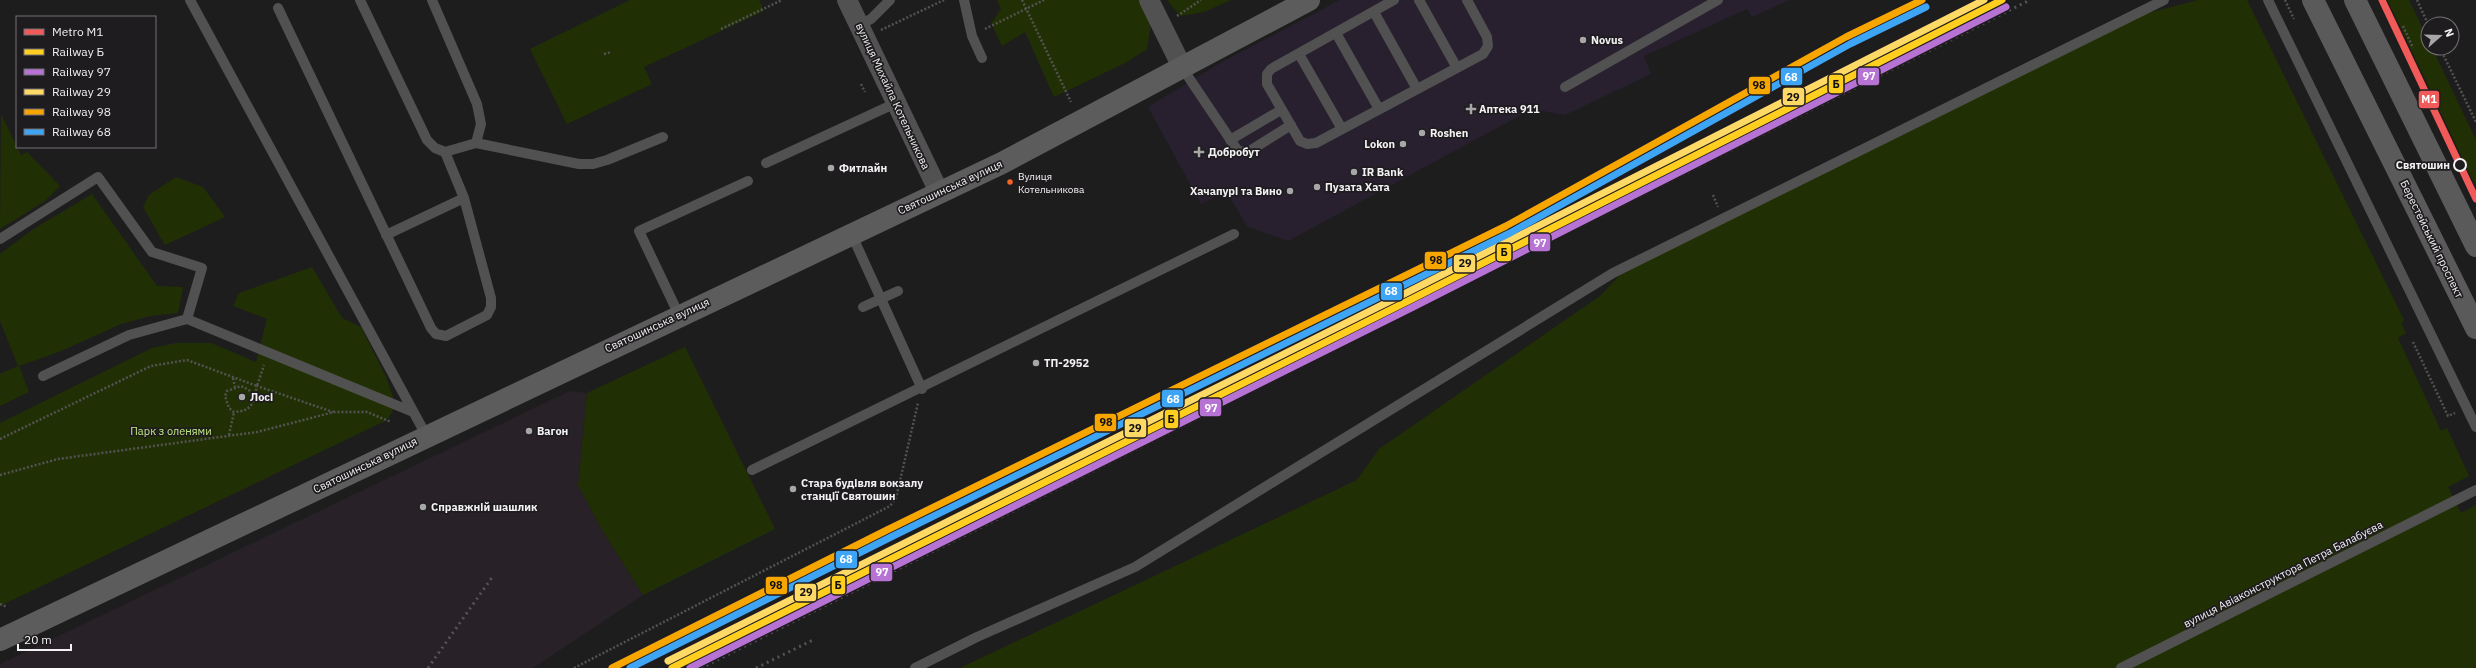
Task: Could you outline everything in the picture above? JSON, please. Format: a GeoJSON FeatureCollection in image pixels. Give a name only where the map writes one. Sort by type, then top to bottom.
{"type":"FeatureCollection","features":[{"type":"Feature","properties":{"kind":"main road","name":"Святошинська вулиця"},"geometry":{"type":"LineString","coordinates":[[0,640],[426,435],[1002,163],[1309,0]]}},
{"type":"Feature","properties":{"kind":"main road","name":"Берестейський проспект"},"geometry":{"type":"LineString","coordinates":[[2313,0],[2476,328]]}},
{"type":"Feature","properties":{"kind":"main road"},"geometry":{"type":"LineString","coordinates":[[2355,0],[2476,246]]}},
{"type":"Feature","properties":{"kind":"street","name":"вулиця Михайла Котельникова"},"geometry":{"type":"LineString","coordinates":[[847,0],[939,192]]}},
{"type":"Feature","properties":{"kind":"street"},"geometry":{"type":"LineString","coordinates":[[1149,0],[1183,68]]}},
{"type":"Feature","properties":{"kind":"lane"},"geometry":{"type":"LineString","coordinates":[[190,0],[426,435]]}},
{"type":"Feature","properties":{"kind":"lane"},"geometry":{"type":"LineString","coordinates":[[360,0],[427,140],[435,148],[445,152],[476,143],[579,164],[594,164],[663,137]]}},
{"type":"Feature","properties":{"kind":"lane"},"geometry":{"type":"LineString","coordinates":[[432,0],[477,104],[481,124],[476,143]]}},
{"type":"Feature","properties":{"kind":"lane"},"geometry":{"type":"LineString","coordinates":[[859,24],[870,19],[890,0]]}},
{"type":"Feature","properties":{"kind":"lane"},"geometry":{"type":"LineString","coordinates":[[964,0],[972,36],[982,58]]}},
{"type":"Feature","properties":{"kind":"lane"},"geometry":{"type":"LineString","coordinates":[[1394,0],[1271,69],[1268,74],[1267,84],[1300,141],[1307,144],[1316,143],[1483,54],[1488,46],[1487,37],[1467,0]]}},
{"type":"Feature","properties":{"kind":"lane"},"geometry":{"type":"LineString","coordinates":[[1419,0],[1457,68]]}},
{"type":"Feature","properties":{"kind":"lane"},"geometry":{"type":"LineString","coordinates":[[1565,87],[1718,0]]}},
{"type":"Feature","properties":{"kind":"lane"},"geometry":{"type":"LineString","coordinates":[[914,668],[977,637],[1135,567],[1613,273],[2164,0]]}},
{"type":"Feature","properties":{"kind":"lane"},"geometry":{"type":"LineString","coordinates":[[2268,0],[2476,427]]}},
{"type":"Feature","properties":{"kind":"lane"},"geometry":{"type":"LineString","coordinates":[[278,8],[431,328],[436,334],[446,336],[487,315],[491,307],[486,274],[464,198],[445,152]]}},
{"type":"Feature","properties":{"kind":"lane"},"geometry":{"type":"LineString","coordinates":[[1374,12],[1417,89]]}},
{"type":"Feature","properties":{"kind":"lane"},"geometry":{"type":"LineString","coordinates":[[1336,33],[1380,109]]}},
{"type":"Feature","properties":{"kind":"lane"},"geometry":{"type":"LineString","coordinates":[[1299,54],[1342,129]]}},
{"type":"Feature","properties":{"kind":"lane"},"geometry":{"type":"LineString","coordinates":[[1183,68],[1238,151],[1248,152],[1290,125]]}},
{"type":"Feature","properties":{"kind":"lane"},"geometry":{"type":"LineString","coordinates":[[766,163],[896,103]]}},
{"type":"Feature","properties":{"kind":"lane"},"geometry":{"type":"LineString","coordinates":[[1230,140],[1281,110]]}},
{"type":"Feature","properties":{"kind":"lane"},"geometry":{"type":"LineString","coordinates":[[0,239],[98,177],[152,252],[202,268],[187,319]]}},
{"type":"Feature","properties":{"kind":"lane"},"geometry":{"type":"LineString","coordinates":[[679,315],[640,231],[748,181]]}},
{"type":"Feature","properties":{"kind":"lane"},"geometry":{"type":"LineString","coordinates":[[386,235],[464,198]]}},
{"type":"Feature","properties":{"kind":"lane"},"geometry":{"type":"LineString","coordinates":[[851,233],[922,389]]}},
{"type":"Feature","properties":{"kind":"lane"},"geometry":{"type":"LineString","coordinates":[[752,470],[922,389],[1234,234]]}},
{"type":"Feature","properties":{"kind":"lane"},"geometry":{"type":"LineString","coordinates":[[863,307],[898,291]]}},
{"type":"Feature","properties":{"kind":"lane"},"geometry":{"type":"LineString","coordinates":[[43,376],[129,335],[187,319],[414,412]]}},
{"type":"Feature","properties":{"kind":"lane","name":"вулиця Авіаконструктора Петра Балабуєва"},"geometry":{"type":"LineString","coordinates":[[2121,668],[2476,490]]}},
{"type":"Feature","properties":{"kind":"path"},"geometry":{"type":"LineString","coordinates":[[720,29],[782,0]]}},
{"type":"Feature","properties":{"kind":"path"},"geometry":{"type":"LineString","coordinates":[[877,32],[944,0]]}},
{"type":"Feature","properties":{"kind":"path"},"geometry":{"type":"LineString","coordinates":[[1022,0],[1071,102]]}},
{"type":"Feature","properties":{"kind":"path"},"geometry":{"type":"LineString","coordinates":[[972,36],[1044,0]]}},
{"type":"Feature","properties":{"kind":"path"},"geometry":{"type":"LineString","coordinates":[[1172,19],[1201,0]]}},
{"type":"Feature","properties":{"kind":"path"},"geometry":{"type":"LineString","coordinates":[[2417,0],[2424,16]]}},
{"type":"Feature","properties":{"kind":"path"},"geometry":{"type":"LineString","coordinates":[[2403,26],[2413,48]]}},
{"type":"Feature","properties":{"kind":"path"},"geometry":{"type":"LineString","coordinates":[[604,54],[611,52]]}},
{"type":"Feature","properties":{"kind":"path"},"geometry":{"type":"LineString","coordinates":[[2444,56],[2476,122]]}},
{"type":"Feature","properties":{"kind":"path"},"geometry":{"type":"LineString","coordinates":[[861,84],[865,92]]}},
{"type":"Feature","properties":{"kind":"path"},"geometry":{"type":"LineString","coordinates":[[2413,342],[2448,416]]}},
{"type":"Feature","properties":{"kind":"path"},"geometry":{"type":"LineString","coordinates":[[254,398],[249,390],[242,386],[235,387],[227,391],[225,396],[229,408],[234,412],[244,411],[252,405],[268,353]]}},
{"type":"Feature","properties":{"kind":"path"},"geometry":{"type":"LineString","coordinates":[[0,439],[151,366],[187,360],[233,378],[334,412]]}},
{"type":"Feature","properties":{"kind":"path"},"geometry":{"type":"LineString","coordinates":[[233,378],[235,387]]}},
{"type":"Feature","properties":{"kind":"path"},"geometry":{"type":"LineString","coordinates":[[574,668],[890,506],[896,498],[922,389]]}},
{"type":"Feature","properties":{"kind":"path"},"geometry":{"type":"LineString","coordinates":[[229,435],[234,412]]}},
{"type":"Feature","properties":{"kind":"path"},"geometry":{"type":"LineString","coordinates":[[0,475],[58,459],[257,432],[334,412],[367,412],[391,422]]}},
{"type":"Feature","properties":{"kind":"path"},"geometry":{"type":"LineString","coordinates":[[0,604],[7,607]]}},
{"type":"Feature","properties":{"kind":"shaded area"},"geometry":{"type":"Polygon","coordinates":[[[1340,0],[1789,0],[1752,17],[1747,9],[1644,56],[1651,74],[1565,115],[1532,109],[1288,241],[1247,226],[1226,191],[1201,204],[1148,107],[1222,62],[1340,0]]]}},
{"type":"Feature","properties":{"kind":"shaded area"},"geometry":{"type":"Polygon","coordinates":[[[570,391],[587,393],[578,485],[602,530],[643,595],[533,668],[0,668],[0,664],[570,391]]]}},
{"type":"Feature","properties":{"kind":"green space"},"geometry":{"type":"Polygon","coordinates":[[[630,0],[759,0],[764,11],[644,67],[652,84],[567,124],[530,49],[630,0]]]}},
{"type":"Feature","properties":{"kind":"green space"},"geometry":{"type":"Polygon","coordinates":[[[997,0],[1140,0],[1151,23],[1147,49],[1125,63],[1054,97],[1025,32],[1002,46],[991,23],[1001,9],[997,0]]]}},
{"type":"Feature","properties":{"kind":"green space"},"geometry":{"type":"Polygon","coordinates":[[[1167,0],[1231,0],[1204,12],[1180,16],[1167,0]]]}},
{"type":"Feature","properties":{"kind":"green space"},"geometry":{"type":"Polygon","coordinates":[[[2198,0],[2247,0],[2404,320],[2401,323],[2406,333],[2398,338],[2441,431],[2447,428],[2469,476],[2448,487],[2461,513],[2476,505],[2476,668],[960,668],[1357,480],[1379,449],[1600,296],[1620,275],[2137,16],[2198,0]]]}},
{"type":"Feature","properties":{"kind":"green space"},"geometry":{"type":"Polygon","coordinates":[[[2387,0],[2409,0],[2420,23],[2420,56],[2436,56],[2476,140],[2476,188],[2387,0]]]}},
{"type":"Feature","properties":{"kind":"green space"},"geometry":{"type":"Polygon","coordinates":[[[1,114],[16,145],[16,148],[18,148],[21,155],[27,152],[60,186],[45,201],[0,229],[1,114]]]}},
{"type":"Feature","properties":{"kind":"green space"},"geometry":{"type":"Polygon","coordinates":[[[176,177],[203,187],[225,217],[165,245],[143,207],[149,195],[176,177]]]}},
{"type":"Feature","properties":{"kind":"green space"},"geometry":{"type":"Polygon","coordinates":[[[92,194],[157,286],[183,287],[178,313],[151,316],[121,324],[61,351],[19,366],[29,392],[0,406],[0,374],[18,366],[0,321],[0,254],[32,230],[92,194]]]}},
{"type":"Feature","properties":{"kind":"green space","name":"Парк з оленями"},"geometry":{"type":"Polygon","coordinates":[[[312,267],[342,318],[361,327],[386,377],[393,397],[393,410],[387,420],[0,606],[0,423],[152,348],[176,343],[211,343],[256,362],[267,319],[233,306],[239,293],[312,267]]]}},
{"type":"Feature","properties":{"kind":"green space"},"geometry":{"type":"Polygon","coordinates":[[[685,347],[775,529],[643,595],[602,530],[578,485],[587,393],[685,347]]]}},
{"type":"Feature","properties":{"kind":"railway"},"geometry":{"type":"LineString","coordinates":[[701,668],[2030,0]]}},
{"type":"Feature","properties":{"kind":"railway"},"geometry":{"type":"LineString","coordinates":[[428,668],[493,576]]}},
{"type":"Feature","properties":{"kind":"railway"},"geometry":{"type":"LineString","coordinates":[[756,668],[813,640]]}},
{"type":"Feature","properties":{"kind":"metro line","name":"M1"},"geometry":{"type":"LineString","coordinates":[[2382,0],[2476,199]]}},
{"type":"Feature","properties":{"kind":"rail line","name":"98"},"geometry":{"type":"LineString","coordinates":[[612,668],[887,530],[1506,226],[1846,37],[1922,0]]}},
{"type":"Feature","properties":{"kind":"rail line","name":"29"},"geometry":{"type":"LineString","coordinates":[[668,661],[1406,293],[1984,0]]}},
{"type":"Feature","properties":{"kind":"rail line","name":"Б"},"geometry":{"type":"LineString","coordinates":[[672,668],[1410,300],[2002,0]]}},
{"type":"Feature","properties":{"kind":"rail line","name":"68"},"geometry":{"type":"LineString","coordinates":[[630,668],[891,537],[1510,233],[1850,44],[1926,7]]}},
{"type":"Feature","properties":{"kind":"rail line","name":"97"},"geometry":{"type":"LineString","coordinates":[[690,668],[1413,307],[2006,7]]}},
{"type":"Feature","properties":{"kind":"place","name":"Novus"},"geometry":{"type":"Point","coordinates":[1583,40]}},
{"type":"Feature","properties":{"kind":"place","name":"Аптека 911"},"geometry":{"type":"Point","coordinates":[1471,109]}},
{"type":"Feature","properties":{"kind":"place","name":"Roshen"},"geometry":{"type":"Point","coordinates":[1422,133]}},
{"type":"Feature","properties":{"kind":"place","name":"Lokon"},"geometry":{"type":"Point","coordinates":[1403,144]}},
{"type":"Feature","properties":{"kind":"place","name":"Добробут"},"geometry":{"type":"Point","coordinates":[1199,152]}},
{"type":"Feature","properties":{"kind":"place","name":"Святошин"},"geometry":{"type":"Point","coordinates":[2460,165]}},
{"type":"Feature","properties":{"kind":"place","name":"Фитлайн"},"geometry":{"type":"Point","coordinates":[831,168]}},
{"type":"Feature","properties":{"kind":"place","name":"IR Bank"},"geometry":{"type":"Point","coordinates":[1354,172]}},
{"type":"Feature","properties":{"kind":"place","name":"Вулиця Котельникова"},"geometry":{"type":"Point","coordinates":[1010,182]}},
{"type":"Feature","properties":{"kind":"place","name":"Пузата Хата"},"geometry":{"type":"Point","coordinates":[1317,187]}},
{"type":"Feature","properties":{"kind":"place","name":"Хачапурі та Вино"},"geometry":{"type":"Point","coordinates":[1290,191]}},
{"type":"Feature","properties":{"kind":"place","name":"ТП-2952"},"geometry":{"type":"Point","coordinates":[1036,363]}},
{"type":"Feature","properties":{"kind":"place","name":"Лосі"},"geometry":{"type":"Point","coordinates":[242,397]}},
{"type":"Feature","properties":{"kind":"place","name":"Вагон"},"geometry":{"type":"Point","coordinates":[529,431]}},
{"type":"Feature","properties":{"kind":"place","name":"Стара будівля вокзалу станції Святошин"},"geometry":{"type":"Point","coordinates":[793,489]}},
{"type":"Feature","properties":{"kind":"place","name":"Справжній шашлик"},"geometry":{"type":"Point","coordinates":[423,507]}}]}
